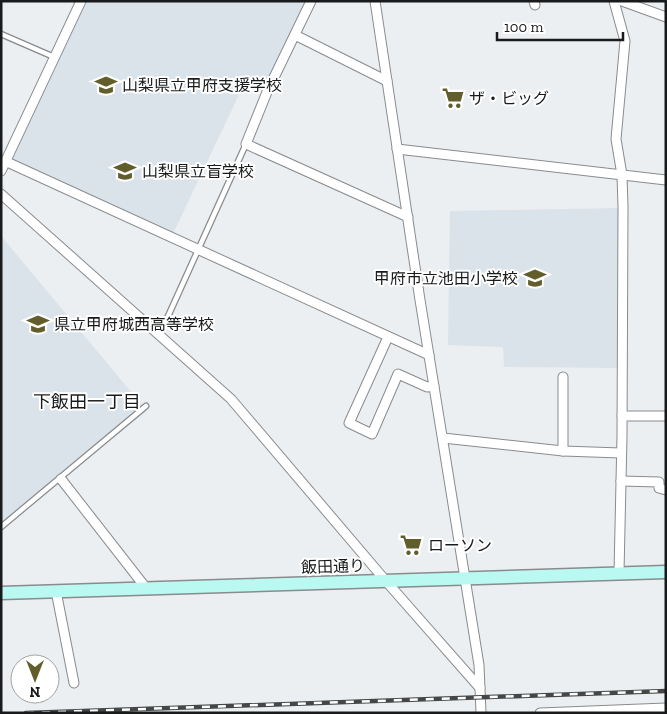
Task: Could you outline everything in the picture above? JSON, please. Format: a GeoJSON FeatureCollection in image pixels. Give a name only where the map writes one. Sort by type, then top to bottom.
{"type":"FeatureCollection","features":[{"type":"Feature","properties":{"kind":"main road","name":"飯田通り"},"geometry":{"type":"LineString","coordinates":[[1,593],[666,572]]}},
{"type":"Feature","properties":{"kind":"street"},"geometry":{"type":"LineString","coordinates":[[1,171],[7,162],[82,1]]}},
{"type":"Feature","properties":{"kind":"street"},"geometry":{"type":"LineString","coordinates":[[311,1],[267,92],[246,144],[408,217]]}},
{"type":"Feature","properties":{"kind":"street"},"geometry":{"type":"LineString","coordinates":[[375,1],[479,665],[481,713]]}},
{"type":"Feature","properties":{"kind":"street"},"geometry":{"type":"LineString","coordinates":[[614,1],[625,40],[616,139],[622,175],[622,416],[619,573]]}},
{"type":"Feature","properties":{"kind":"street"},"geometry":{"type":"LineString","coordinates":[[622,1],[640,4],[666,17]]}},
{"type":"Feature","properties":{"kind":"street"},"geometry":{"type":"LineString","coordinates":[[295,35],[387,81]]}},
{"type":"Feature","properties":{"kind":"street"},"geometry":{"type":"LineString","coordinates":[[397,149],[666,180]]}},
{"type":"Feature","properties":{"kind":"street"},"geometry":{"type":"LineString","coordinates":[[7,162],[429,355]]}},
{"type":"Feature","properties":{"kind":"street"},"geometry":{"type":"LineString","coordinates":[[1,194],[231,399],[480,688]]}},
{"type":"Feature","properties":{"kind":"street"},"geometry":{"type":"LineString","coordinates":[[388,337],[349,423],[372,434],[398,374],[427,387],[434,386]]}},
{"type":"Feature","properties":{"kind":"street"},"geometry":{"type":"LineString","coordinates":[[563,378],[563,451]]}},
{"type":"Feature","properties":{"kind":"street"},"geometry":{"type":"LineString","coordinates":[[622,416],[666,416]]}},
{"type":"Feature","properties":{"kind":"street"},"geometry":{"type":"LineString","coordinates":[[442,438],[563,451],[621,453]]}},
{"type":"Feature","properties":{"kind":"street"},"geometry":{"type":"LineString","coordinates":[[61,479],[146,588]]}},
{"type":"Feature","properties":{"kind":"street"},"geometry":{"type":"LineString","coordinates":[[621,481],[659,482],[659,488],[666,490]]}},
{"type":"Feature","properties":{"kind":"street"},"geometry":{"type":"LineString","coordinates":[[56,591],[74,683]]}},
{"type":"Feature","properties":{"kind":"street"},"geometry":{"type":"LineString","coordinates":[[540,713],[629,711],[666,708]]}},
{"type":"Feature","properties":{"kind":"lane"},"geometry":{"type":"LineString","coordinates":[[1,34],[56,58]]}},
{"type":"Feature","properties":{"kind":"lane"},"geometry":{"type":"LineString","coordinates":[[159,336],[246,144]]}},
{"type":"Feature","properties":{"kind":"lane"},"geometry":{"type":"LineString","coordinates":[[1,527],[61,479],[146,406]]}},
{"type":"Feature","properties":{"kind":"shaded area"},"geometry":{"type":"Polygon","coordinates":[[[81,1],[311,1],[267,92],[245,82],[171,238],[7,162],[81,1]]]}},
{"type":"Feature","properties":{"kind":"shaded area","name":"甲府市立池田小学校"},"geometry":{"type":"Polygon","coordinates":[[[620,208],[621,368],[504,367],[503,347],[448,345],[450,211],[620,208]]]}},
{"type":"Feature","properties":{"kind":"shaded area","name":"県立甲府城西高等学校"},"geometry":{"type":"Polygon","coordinates":[[[1,236],[147,411],[1,525],[1,236]]]}},
{"type":"Feature","properties":{"kind":"railway"},"geometry":{"type":"LineString","coordinates":[[26,713],[666,691]]}},
{"type":"Feature","properties":{"kind":"place","name":"山梨県立甲府支援学校"},"geometry":{"type":"Point","coordinates":[106,85]}},
{"type":"Feature","properties":{"kind":"place","name":"ザ・ビッグ"},"geometry":{"type":"Point","coordinates":[453,98]}},
{"type":"Feature","properties":{"kind":"place","name":"山梨県立盲学校"},"geometry":{"type":"Point","coordinates":[125,171]}},
{"type":"Feature","properties":{"kind":"place","name":"甲府市立池田小学校"},"geometry":{"type":"Point","coordinates":[535,278]}},
{"type":"Feature","properties":{"kind":"place","name":"県立甲府城西高等学校"},"geometry":{"type":"Point","coordinates":[38,324]}},
{"type":"Feature","properties":{"kind":"place","name":"ローソン"},"geometry":{"type":"Point","coordinates":[411,545]}},
{"type":"Feature","properties":{"kind":"district","name":"下飯田一丁目"},"geometry":{"type":"Point","coordinates":[87,402]}}]}
